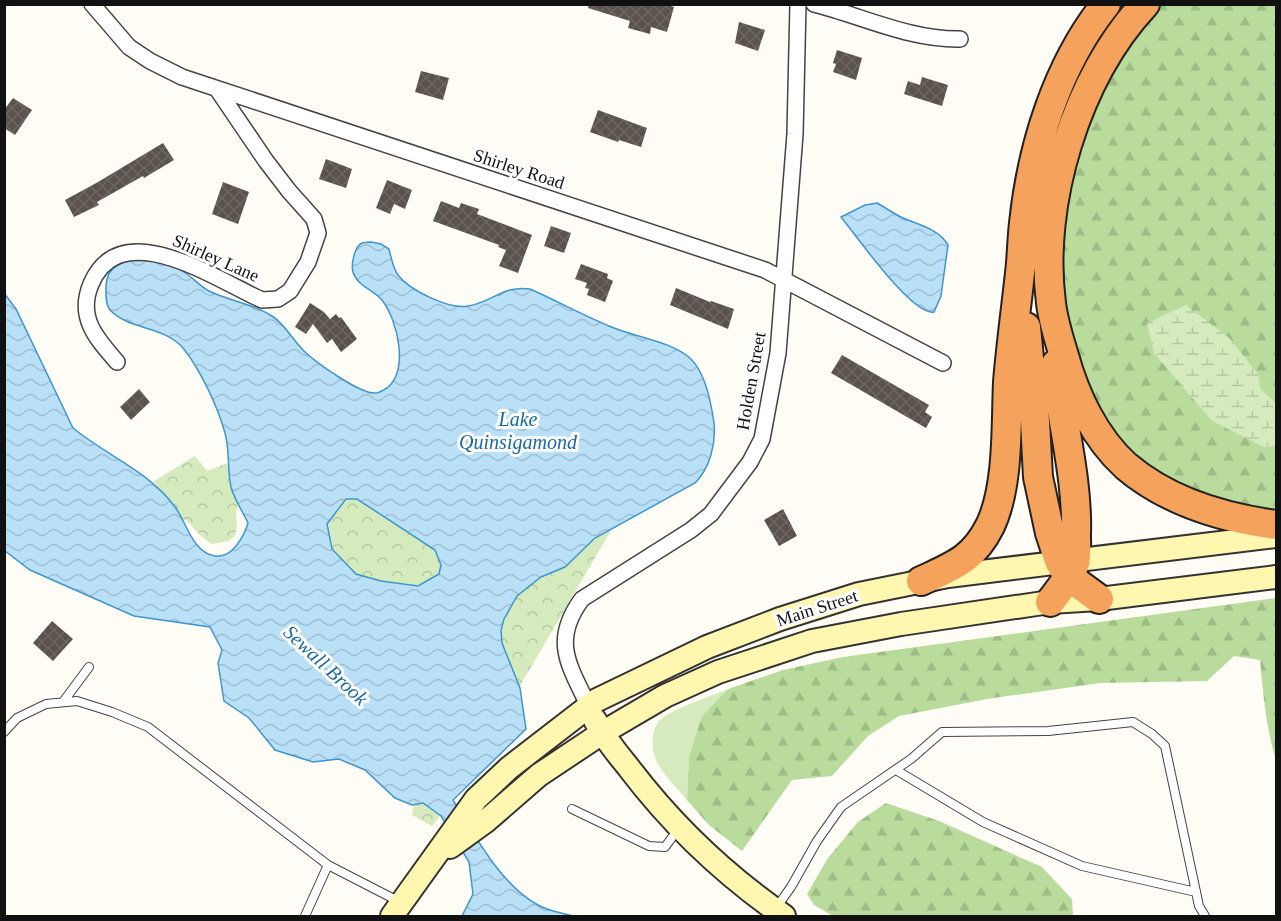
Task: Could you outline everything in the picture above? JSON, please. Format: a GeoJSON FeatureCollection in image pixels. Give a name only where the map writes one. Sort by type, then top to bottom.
{"type":"FeatureCollection","features":[{"type":"Feature","properties":{"kind":"highway"},"geometry":{"type":"LineString","coordinates":[[921,582],[972,554],[984,537],[996,512],[1001,490],[1009,379],[1028,196],[1044,123],[1070,64],[1106,4]]}},
{"type":"Feature","properties":{"kind":"highway"},"geometry":{"type":"LineString","coordinates":[[1050,602],[1068,567],[1077,518],[1059,397],[1051,304],[1049,240],[1060,172],[1073,126],[1098,69],[1119,35],[1145,4]]}},
{"type":"Feature","properties":{"kind":"highway"},"geometry":{"type":"LineString","coordinates":[[1022,253],[1022,300],[1035,421],[1038,477],[1047,525],[1068,567],[1099,599]]}},
{"type":"Feature","properties":{"kind":"highway"},"geometry":{"type":"LineString","coordinates":[[1051,304],[1068,371],[1084,409],[1095,429],[1125,464],[1156,486],[1196,505],[1250,522],[1276,525]]}},
{"type":"Feature","properties":{"kind":"main road","name":"Main Street"},"geometry":{"type":"LineString","coordinates":[[397,910],[476,799],[527,753],[597,700],[687,656],[780,619],[859,594],[948,576],[1068,567],[1276,536]]}},
{"type":"Feature","properties":{"kind":"main road","name":"Main Street"},"geometry":{"type":"LineString","coordinates":[[436,857],[486,821],[539,776],[602,733],[665,696],[718,672],[812,641],[901,624],[1050,602],[1099,599],[1276,577]]}},
{"type":"Feature","properties":{"kind":"main road"},"geometry":{"type":"LineString","coordinates":[[589,707],[602,733],[652,798],[679,827],[740,884],[779,913]]}},
{"type":"Feature","properties":{"kind":"street","name":"Shirley Road"},"geometry":{"type":"LineString","coordinates":[[92,4],[123,41],[136,52],[179,76],[765,270],[943,363]]}},
{"type":"Feature","properties":{"kind":"street","name":"Holden Street"},"geometry":{"type":"LineString","coordinates":[[589,707],[570,666],[565,647],[571,615],[582,600],[691,530],[711,514],[750,462],[762,439],[778,353],[795,134],[798,4]]}},
{"type":"Feature","properties":{"kind":"street"},"geometry":{"type":"LineString","coordinates":[[814,4],[921,36],[940,40],[960,39]]}},
{"type":"Feature","properties":{"kind":"street","name":"Shirley Lane"},"geometry":{"type":"LineString","coordinates":[[117,362],[98,339],[86,317],[87,298],[92,283],[100,269],[111,258],[136,251],[162,254],[262,300],[278,299],[290,291],[314,249],[318,233],[314,219],[289,191],[217,89]]}},
{"type":"Feature","properties":{"kind":"lane"},"geometry":{"type":"LineString","coordinates":[[63,702],[89,667]]}},
{"type":"Feature","properties":{"kind":"lane"},"geometry":{"type":"LineString","coordinates":[[6,729],[17,718],[46,704],[77,701],[148,727],[328,865],[397,910]]}},
{"type":"Feature","properties":{"kind":"lane"},"geometry":{"type":"LineString","coordinates":[[779,913],[841,807],[896,770],[942,732],[1048,731],[1133,722],[1165,746],[1199,906],[1205,916]]}},
{"type":"Feature","properties":{"kind":"lane"},"geometry":{"type":"LineString","coordinates":[[896,770],[983,822],[1082,866],[1196,892]]}},
{"type":"Feature","properties":{"kind":"lane"},"geometry":{"type":"LineString","coordinates":[[572,809],[649,846],[665,847],[679,827]]}},
{"type":"Feature","properties":{"kind":"lane"},"geometry":{"type":"LineString","coordinates":[[305,916],[328,865]]}},
{"type":"Feature","properties":{"kind":"green space"},"geometry":{"type":"Polygon","coordinates":[[[1154,5],[1276,5],[1276,510],[1226,504],[1144,469],[1103,428],[1065,342],[1056,238],[1087,106],[1154,5]]]}},
{"type":"Feature","properties":{"kind":"green space"},"geometry":{"type":"Polygon","coordinates":[[[1186,305],[1229,338],[1258,374],[1260,388],[1276,404],[1276,446],[1264,447],[1212,421],[1154,353],[1147,323],[1186,305]]]}},
{"type":"Feature","properties":{"kind":"green space"},"geometry":{"type":"Polygon","coordinates":[[[195,456],[207,471],[227,463],[232,471],[238,498],[237,526],[235,535],[229,541],[211,544],[188,522],[175,515],[154,481],[195,456]]]}},
{"type":"Feature","properties":{"kind":"green space"},"geometry":{"type":"Polygon","coordinates":[[[633,493],[453,800],[432,826],[412,815],[418,779],[500,599],[633,493]]]}},
{"type":"Feature","properties":{"kind":"green space"},"geometry":{"type":"Polygon","coordinates":[[[347,499],[357,499],[435,550],[441,565],[439,574],[418,586],[381,581],[355,574],[332,549],[327,524],[347,499]]]}},
{"type":"Feature","properties":{"kind":"green space"},"geometry":{"type":"Polygon","coordinates":[[[1276,598],[1276,760],[1267,723],[1260,660],[1234,656],[1207,681],[1100,683],[987,699],[899,716],[868,736],[832,776],[792,780],[742,851],[709,825],[687,800],[689,756],[702,716],[728,689],[783,670],[843,657],[1276,598]]]}},
{"type":"Feature","properties":{"kind":"green space"},"geometry":{"type":"Polygon","coordinates":[[[728,689],[702,716],[689,756],[687,800],[658,764],[653,747],[654,729],[665,716],[728,689]]]}},
{"type":"Feature","properties":{"kind":"green space"},"geometry":{"type":"Polygon","coordinates":[[[886,803],[939,821],[1042,867],[1072,899],[1073,916],[833,916],[814,905],[807,894],[828,858],[858,822],[886,803]]]}},
{"type":"Feature","properties":{"kind":"water"},"geometry":{"type":"Polygon","coordinates":[[[877,203],[934,231],[948,245],[941,296],[934,312],[924,310],[899,288],[841,217],[865,205],[877,203]]]}},
{"type":"Feature","properties":{"kind":"water","name":"Lake Quinsigamond"},"geometry":{"type":"Polygon","coordinates":[[[370,242],[381,244],[389,249],[393,266],[403,281],[430,298],[451,305],[468,306],[512,289],[530,289],[609,326],[683,353],[696,365],[707,389],[714,423],[714,439],[705,470],[695,483],[595,538],[565,567],[541,577],[517,596],[504,619],[501,630],[502,643],[520,688],[526,729],[453,800],[480,844],[512,885],[542,907],[573,916],[462,916],[473,894],[469,862],[441,816],[423,803],[412,805],[395,798],[365,770],[339,759],[313,762],[275,750],[249,718],[224,701],[218,663],[222,650],[210,627],[134,616],[30,570],[5,551],[4,293],[16,309],[73,428],[153,483],[175,507],[195,543],[207,553],[221,556],[236,546],[248,523],[231,487],[227,439],[218,412],[202,377],[183,348],[166,336],[128,322],[109,309],[106,296],[108,276],[117,266],[137,258],[154,259],[171,265],[209,291],[257,308],[272,316],[305,352],[319,363],[359,389],[377,393],[387,388],[394,380],[398,370],[399,345],[388,309],[379,296],[358,281],[352,269],[355,252],[359,245],[370,242]],[[346,499],[327,524],[332,549],[356,574],[381,581],[418,586],[439,574],[441,565],[435,550],[357,499],[346,499]]]}},
{"type":"Feature","properties":{"kind":"building"},"geometry":{"type":"Polygon","coordinates":[[[589,4],[664,4],[674,7],[667,32],[651,27],[650,34],[628,28],[630,21],[588,8],[589,4]]]}},
{"type":"Feature","properties":{"kind":"building"},"geometry":{"type":"Polygon","coordinates":[[[739,22],[765,30],[758,51],[735,43],[739,22]]]}},
{"type":"Feature","properties":{"kind":"building"},"geometry":{"type":"Polygon","coordinates":[[[837,50],[862,58],[856,80],[833,72],[837,50]]]}},
{"type":"Feature","properties":{"kind":"building"},"geometry":{"type":"Polygon","coordinates":[[[421,71],[449,78],[443,100],[415,92],[421,71]]]}},
{"type":"Feature","properties":{"kind":"building"},"geometry":{"type":"Polygon","coordinates":[[[922,77],[948,85],[942,106],[904,94],[908,81],[920,85],[922,77]]]}},
{"type":"Feature","properties":{"kind":"building"},"geometry":{"type":"Polygon","coordinates":[[[13,98],[32,110],[15,135],[4,128],[4,110],[13,98]]]}},
{"type":"Feature","properties":{"kind":"building"},"geometry":{"type":"Polygon","coordinates":[[[598,110],[647,128],[641,147],[590,132],[598,110]]]}},
{"type":"Feature","properties":{"kind":"building"},"geometry":{"type":"Polygon","coordinates":[[[163,143],[174,160],[97,202],[99,205],[74,217],[65,200],[163,143]]]}},
{"type":"Feature","properties":{"kind":"building"},"geometry":{"type":"Polygon","coordinates":[[[326,159],[352,169],[346,188],[319,179],[326,159]]]}},
{"type":"Feature","properties":{"kind":"building"},"geometry":{"type":"Polygon","coordinates":[[[387,180],[412,190],[405,209],[394,204],[390,214],[376,208],[387,180]]]}},
{"type":"Feature","properties":{"kind":"building"},"geometry":{"type":"Polygon","coordinates":[[[223,182],[249,192],[238,224],[212,214],[223,182]]]}},
{"type":"Feature","properties":{"kind":"building"},"geometry":{"type":"Polygon","coordinates":[[[441,201],[459,208],[461,203],[479,209],[477,214],[532,235],[518,273],[499,266],[506,250],[498,247],[499,245],[433,221],[441,201]]]}},
{"type":"Feature","properties":{"kind":"building"},"geometry":{"type":"Polygon","coordinates":[[[551,226],[571,233],[564,253],[544,246],[551,226]]]}},
{"type":"Feature","properties":{"kind":"building"},"geometry":{"type":"Polygon","coordinates":[[[581,264],[608,274],[607,278],[613,281],[605,302],[587,295],[589,289],[585,288],[587,283],[575,279],[581,264]]]}},
{"type":"Feature","properties":{"kind":"building"},"geometry":{"type":"Polygon","coordinates":[[[676,288],[734,309],[728,329],[670,305],[676,288]]]}},
{"type":"Feature","properties":{"kind":"building"},"geometry":{"type":"Polygon","coordinates":[[[310,303],[330,319],[336,314],[339,318],[341,317],[357,339],[341,352],[332,339],[327,343],[313,324],[306,334],[295,327],[310,303]]]}},
{"type":"Feature","properties":{"kind":"building"},"geometry":{"type":"Polygon","coordinates":[[[842,355],[929,405],[925,412],[932,417],[926,428],[831,373],[842,355]]]}},
{"type":"Feature","properties":{"kind":"building"},"geometry":{"type":"Polygon","coordinates":[[[139,389],[150,402],[131,420],[120,407],[139,389]]]}},
{"type":"Feature","properties":{"kind":"building"},"geometry":{"type":"Polygon","coordinates":[[[783,509],[797,536],[779,546],[764,520],[783,509]]]}},
{"type":"Feature","properties":{"kind":"building"},"geometry":{"type":"Polygon","coordinates":[[[52,621],[73,639],[53,661],[33,643],[52,621]]]}},
{"type":"Feature","properties":{"kind":"water label","name":"Sewall Brook"},"geometry":{"type":"Point","coordinates":[326,665]}}]}
